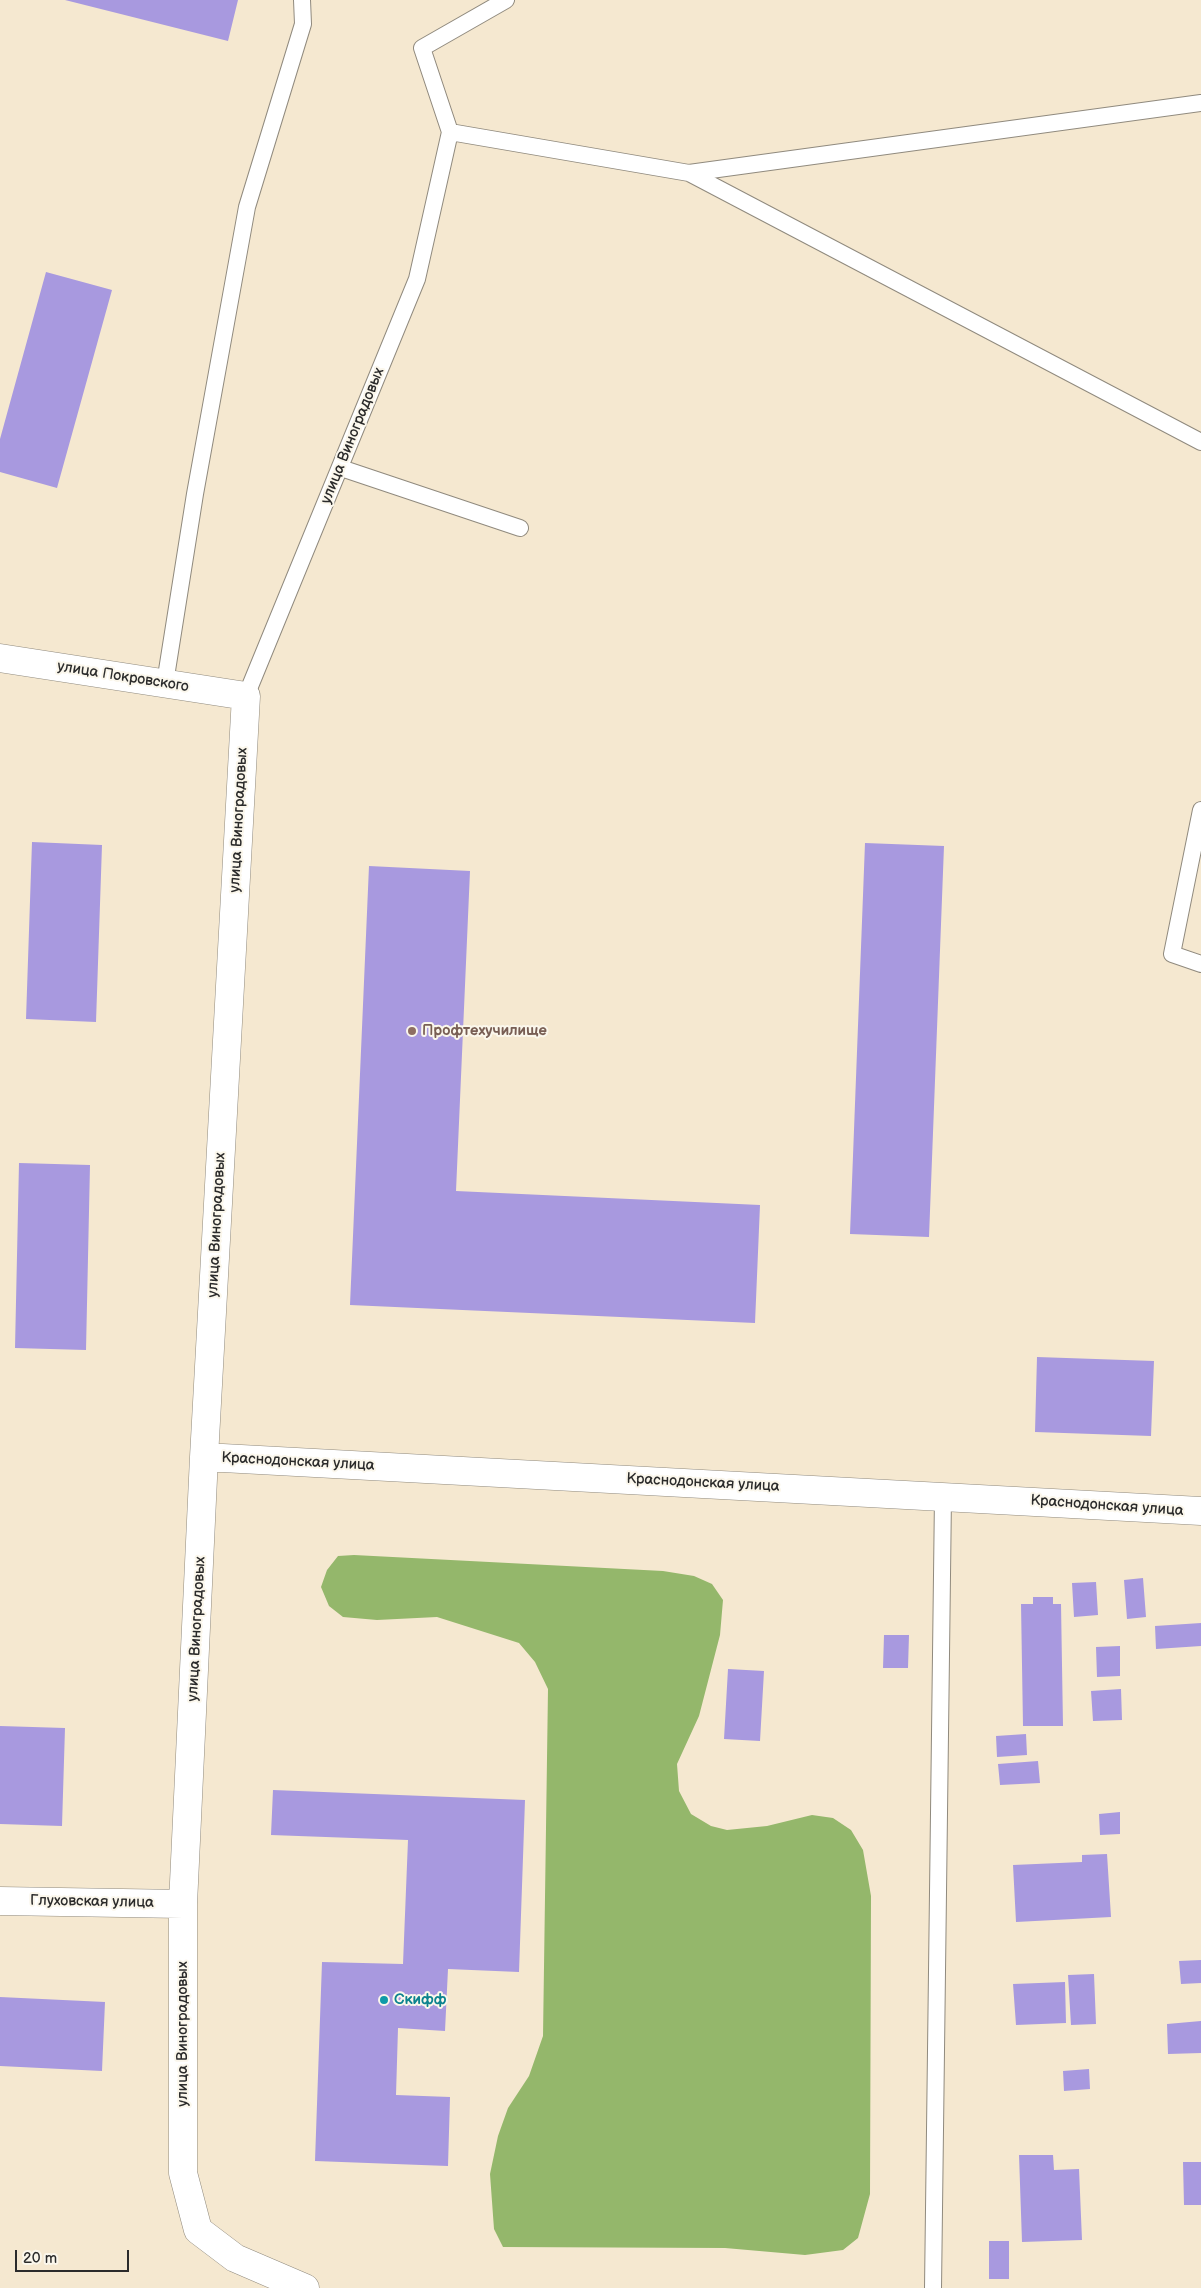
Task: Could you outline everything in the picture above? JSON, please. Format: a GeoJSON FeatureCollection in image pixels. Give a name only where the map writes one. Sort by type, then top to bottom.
{"type":"FeatureCollection","features":[{"type":"Feature","properties":{"kind":"street","name":"улица Покровского"},"geometry":{"type":"LineString","coordinates":[[0,658],[246,696]]}},
{"type":"Feature","properties":{"kind":"street","name":"улица Виноградовых"},"geometry":{"type":"LineString","coordinates":[[246,696],[204,1457],[183,1904],[183,2173],[198,2230],[235,2258],[305,2288]]}},
{"type":"Feature","properties":{"kind":"street","name":"Краснодонская улица"},"geometry":{"type":"LineString","coordinates":[[204,1457],[943,1496],[1201,1512]]}},
{"type":"Feature","properties":{"kind":"street","name":"Глуховская улица"},"geometry":{"type":"LineString","coordinates":[[0,1901],[183,1904]]}},
{"type":"Feature","properties":{"kind":"lane"},"geometry":{"type":"LineString","coordinates":[[165,683],[195,494],[248,208],[303,24],[302,0]]}},
{"type":"Feature","properties":{"kind":"lane"},"geometry":{"type":"LineString","coordinates":[[506,0],[422,48],[450,132],[689,173],[1201,103]]}},
{"type":"Feature","properties":{"kind":"lane","name":"улица Виноградовых"},"geometry":{"type":"LineString","coordinates":[[246,696],[417,279],[450,132]]}},
{"type":"Feature","properties":{"kind":"lane"},"geometry":{"type":"LineString","coordinates":[[689,173],[1201,442]]}},
{"type":"Feature","properties":{"kind":"lane"},"geometry":{"type":"LineString","coordinates":[[341,468],[520,528]]}},
{"type":"Feature","properties":{"kind":"lane"},"geometry":{"type":"LineString","coordinates":[[1201,810],[1172,954],[1201,964]]}},
{"type":"Feature","properties":{"kind":"lane"},"geometry":{"type":"LineString","coordinates":[[933,2288],[943,1496]]}},
{"type":"Feature","properties":{"kind":"green space"},"geometry":{"type":"Polygon","coordinates":[[[354,1555],[663,1571],[694,1576],[712,1584],[723,1600],[720,1635],[699,1716],[677,1764],[679,1791],[691,1814],[711,1826],[727,1830],[767,1826],[812,1815],[833,1818],[851,1830],[863,1850],[871,1896],[870,2194],[858,2238],[843,2250],[805,2255],[725,2248],[503,2247],[494,2229],[490,2174],[498,2136],[508,2108],[529,2076],[543,2036],[548,1689],[535,1662],[519,1643],[437,1617],[377,1620],[343,1617],[329,1606],[321,1587],[327,1570],[338,1556],[354,1555]]]}},
{"type":"Feature","properties":{"kind":"building"},"geometry":{"type":"Polygon","coordinates":[[[65,0],[238,0],[228,41],[65,0]]]}},
{"type":"Feature","properties":{"kind":"building"},"geometry":{"type":"Polygon","coordinates":[[[46,272],[112,290],[57,488],[0,472],[0,439],[46,272]]]}},
{"type":"Feature","properties":{"kind":"building"},"geometry":{"type":"Polygon","coordinates":[[[32,842],[102,845],[96,1022],[26,1019],[32,842]]]}},
{"type":"Feature","properties":{"kind":"building"},"geometry":{"type":"Polygon","coordinates":[[[865,843],[944,846],[929,1237],[850,1234],[865,843]]]}},
{"type":"Feature","properties":{"kind":"building","name":"Профтехучилище"},"geometry":{"type":"Polygon","coordinates":[[[369,866],[470,871],[456,1191],[760,1205],[755,1323],[350,1305],[369,866]]]}},
{"type":"Feature","properties":{"kind":"building"},"geometry":{"type":"Polygon","coordinates":[[[19,1163],[90,1165],[86,1350],[15,1348],[19,1163]]]}},
{"type":"Feature","properties":{"kind":"building"},"geometry":{"type":"Polygon","coordinates":[[[1037,1357],[1154,1361],[1151,1436],[1035,1432],[1037,1357]]]}},
{"type":"Feature","properties":{"kind":"building"},"geometry":{"type":"Polygon","coordinates":[[[1143,1578],[1146,1617],[1127,1619],[1124,1580],[1143,1578]]]}},
{"type":"Feature","properties":{"kind":"building"},"geometry":{"type":"Polygon","coordinates":[[[1096,1582],[1098,1615],[1074,1617],[1072,1583],[1096,1582]]]}},
{"type":"Feature","properties":{"kind":"building"},"geometry":{"type":"Polygon","coordinates":[[[1033,1597],[1053,1597],[1053,1604],[1061,1604],[1063,1726],[1023,1726],[1021,1604],[1033,1604],[1033,1597]]]}},
{"type":"Feature","properties":{"kind":"building"},"geometry":{"type":"Polygon","coordinates":[[[1201,1623],[1201,1646],[1156,1649],[1155,1626],[1201,1623]]]}},
{"type":"Feature","properties":{"kind":"building"},"geometry":{"type":"Polygon","coordinates":[[[884,1635],[909,1635],[908,1668],[883,1668],[884,1635]]]}},
{"type":"Feature","properties":{"kind":"building"},"geometry":{"type":"Polygon","coordinates":[[[1120,1646],[1120,1676],[1097,1677],[1096,1647],[1120,1646]]]}},
{"type":"Feature","properties":{"kind":"building"},"geometry":{"type":"Polygon","coordinates":[[[728,1669],[764,1671],[760,1741],[724,1739],[728,1669]]]}},
{"type":"Feature","properties":{"kind":"building"},"geometry":{"type":"Polygon","coordinates":[[[1121,1689],[1122,1720],[1093,1721],[1091,1691],[1121,1689]]]}},
{"type":"Feature","properties":{"kind":"building"},"geometry":{"type":"Polygon","coordinates":[[[0,1726],[65,1728],[62,1826],[0,1824],[0,1726]]]}},
{"type":"Feature","properties":{"kind":"building"},"geometry":{"type":"Polygon","coordinates":[[[1026,1734],[1027,1755],[997,1757],[996,1736],[1026,1734]]]}},
{"type":"Feature","properties":{"kind":"building"},"geometry":{"type":"Polygon","coordinates":[[[1038,1761],[1040,1783],[1000,1785],[998,1764],[1038,1761]]]}},
{"type":"Feature","properties":{"kind":"building","name":"Скифф"},"geometry":{"type":"Polygon","coordinates":[[[273,1790],[525,1800],[519,1972],[448,1969],[445,2031],[398,2028],[396,2095],[450,2097],[448,2166],[315,2161],[322,1962],[403,1964],[408,1840],[271,1835],[273,1790]]]}},
{"type":"Feature","properties":{"kind":"building"},"geometry":{"type":"Polygon","coordinates":[[[1120,1812],[1120,1834],[1100,1835],[1099,1814],[1120,1812]]]}},
{"type":"Feature","properties":{"kind":"building"},"geometry":{"type":"Polygon","coordinates":[[[1107,1854],[1111,1917],[1016,1922],[1013,1865],[1082,1862],[1082,1855],[1107,1854]]]}},
{"type":"Feature","properties":{"kind":"building"},"geometry":{"type":"Polygon","coordinates":[[[1201,1960],[1201,1983],[1181,1984],[1179,1961],[1201,1960]]]}},
{"type":"Feature","properties":{"kind":"building"},"geometry":{"type":"Polygon","coordinates":[[[1094,1974],[1096,2024],[1071,2025],[1068,1975],[1094,1974]]]}},
{"type":"Feature","properties":{"kind":"building"},"geometry":{"type":"Polygon","coordinates":[[[1065,1982],[1066,2023],[1016,2025],[1013,1984],[1065,1982]]]}},
{"type":"Feature","properties":{"kind":"building"},"geometry":{"type":"Polygon","coordinates":[[[0,1997],[105,2002],[102,2071],[0,2066],[0,1997]]]}},
{"type":"Feature","properties":{"kind":"building"},"geometry":{"type":"Polygon","coordinates":[[[1201,2021],[1201,2053],[1168,2054],[1167,2024],[1201,2021]]]}},
{"type":"Feature","properties":{"kind":"building"},"geometry":{"type":"Polygon","coordinates":[[[1089,2069],[1090,2089],[1064,2091],[1063,2071],[1089,2069]]]}},
{"type":"Feature","properties":{"kind":"building"},"geometry":{"type":"Polygon","coordinates":[[[1019,2155],[1053,2155],[1054,2170],[1079,2169],[1082,2240],[1022,2242],[1019,2155]]]}},
{"type":"Feature","properties":{"kind":"building"},"geometry":{"type":"Polygon","coordinates":[[[1183,2162],[1201,2162],[1201,2205],[1184,2205],[1183,2162]]]}},
{"type":"Feature","properties":{"kind":"building"},"geometry":{"type":"Polygon","coordinates":[[[989,2241],[1009,2241],[1009,2279],[989,2279],[989,2241]]]}},
{"type":"Feature","properties":{"kind":"place","name":"Профтехучилище"},"geometry":{"type":"Point","coordinates":[412,1031]}},
{"type":"Feature","properties":{"kind":"place","name":"Скифф"},"geometry":{"type":"Point","coordinates":[384,2000]}}]}
